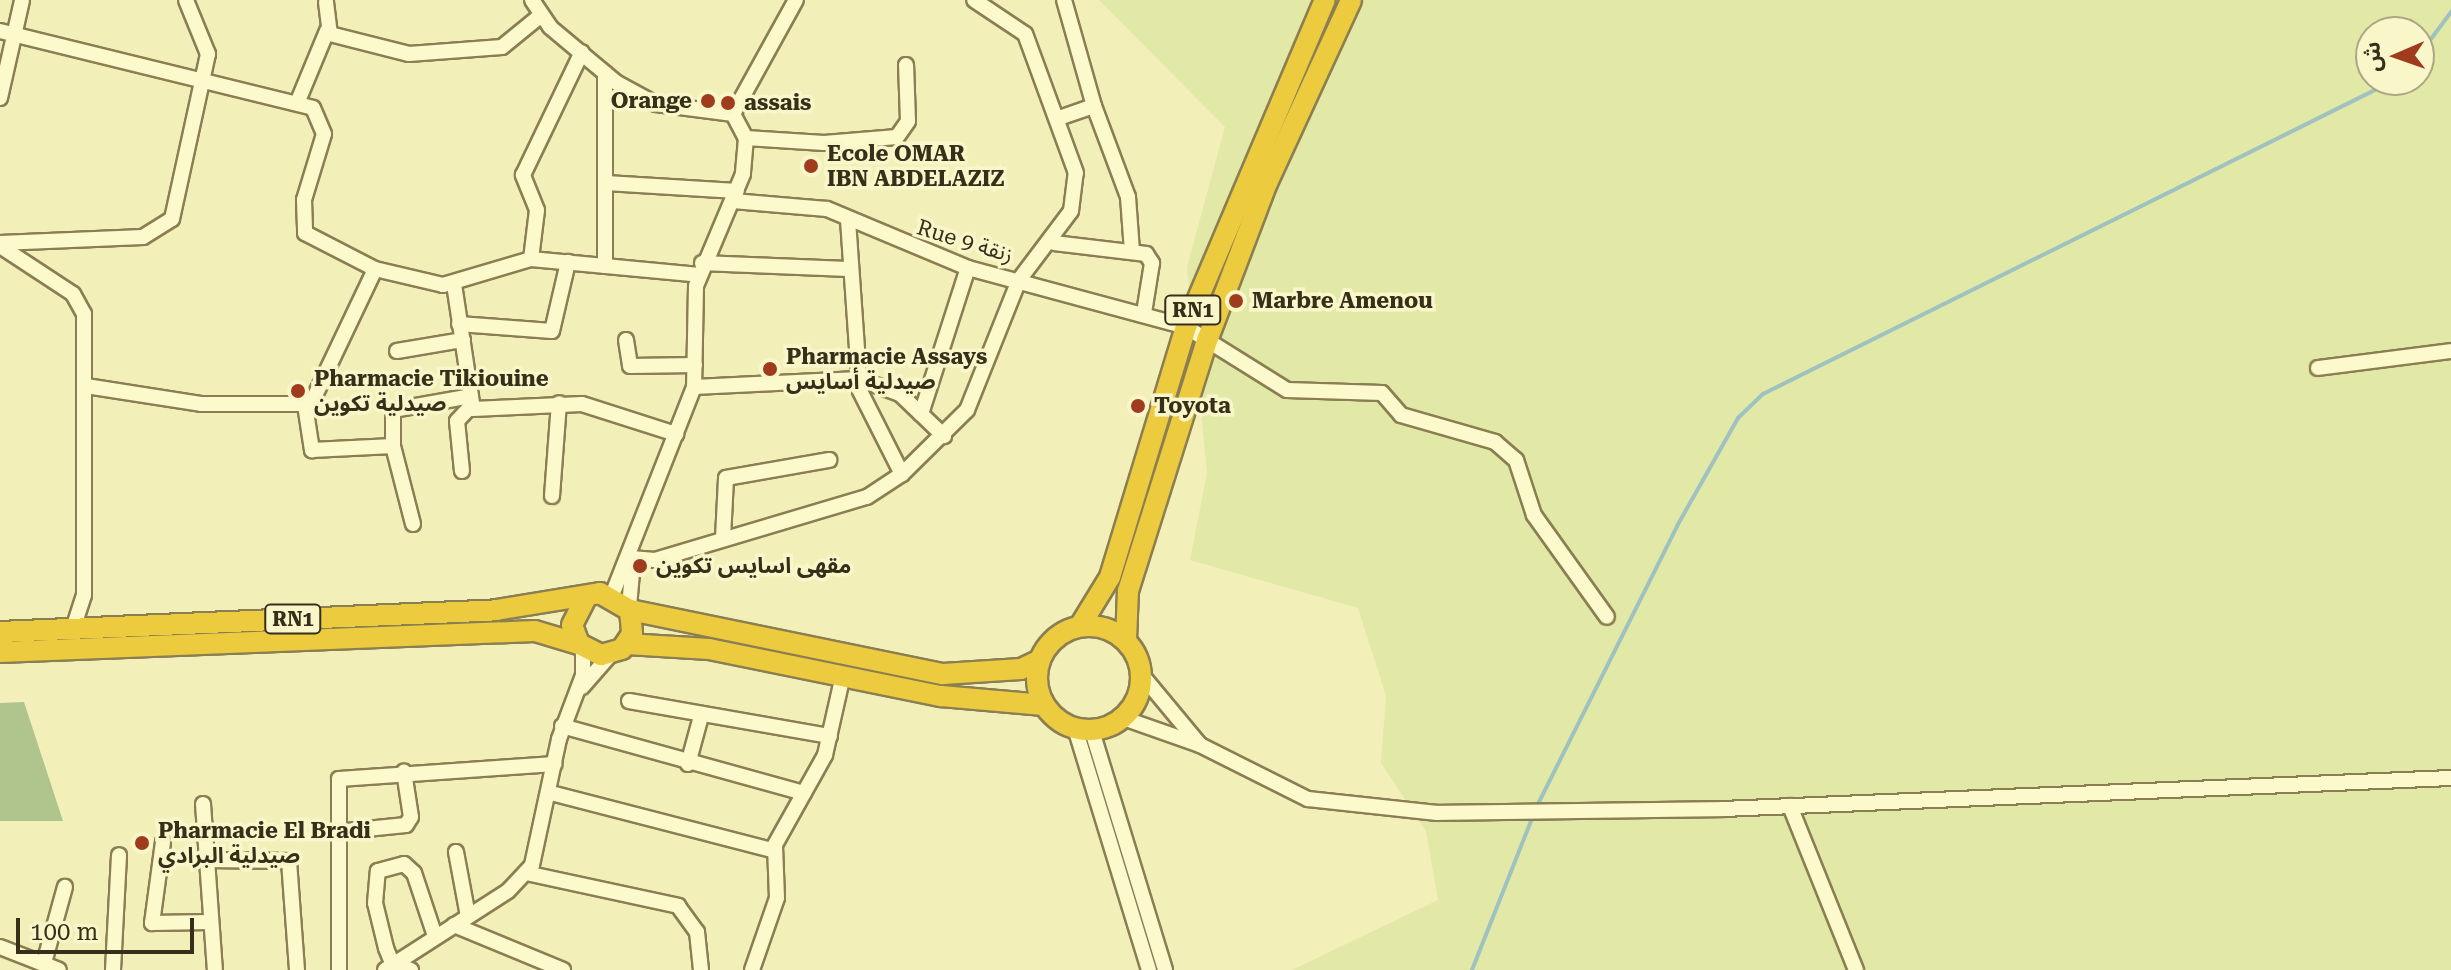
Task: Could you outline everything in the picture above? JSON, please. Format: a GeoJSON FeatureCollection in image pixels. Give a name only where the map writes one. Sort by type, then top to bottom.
{"type":"FeatureCollection","features":[{"type":"Feature","properties":{"kind":"highway","name":"RN1"},"geometry":{"type":"LineString","coordinates":[[1040,660],[1056,638],[1080,626],[1110,577],[1186,327],[1325,0]]}},
{"type":"Feature","properties":{"kind":"highway","name":"RN1"},"geometry":{"type":"LineString","coordinates":[[1141,674],[1126,640],[1128,591],[1208,338],[1267,183],[1351,0]]}},
{"type":"Feature","properties":{"kind":"highway","name":"RN1"},"geometry":{"type":"LineString","coordinates":[[2,631],[496,610],[612,595]]}},
{"type":"Feature","properties":{"kind":"highway"},"geometry":{"type":"LineString","coordinates":[[612,595],[630,609],[943,674],[1021,669],[1040,660],[1044,705],[1083,729],[1123,718],[1137,698],[1141,674]]}},
{"type":"Feature","properties":{"kind":"highway"},"geometry":{"type":"LineString","coordinates":[[581,646],[572,625],[585,599]]}},
{"type":"Feature","properties":{"kind":"highway"},"geometry":{"type":"LineString","coordinates":[[619,649],[630,609]]}},
{"type":"Feature","properties":{"kind":"highway"},"geometry":{"type":"LineString","coordinates":[[1080,626],[1105,628],[1126,640]]}},
{"type":"Feature","properties":{"kind":"highway","name":"RN1"},"geometry":{"type":"LineString","coordinates":[[0,652],[521,631],[581,646],[709,649],[980,702],[1044,705]]}},
{"type":"Feature","properties":{"kind":"street"},"geometry":{"type":"LineString","coordinates":[[0,98],[7,32],[22,0]]}},
{"type":"Feature","properties":{"kind":"street"},"geometry":{"type":"LineString","coordinates":[[0,244],[163,230],[176,205],[206,44],[186,0]]}},
{"type":"Feature","properties":{"kind":"street"},"geometry":{"type":"LineString","coordinates":[[532,0],[540,16],[605,73],[656,104],[733,114]]}},
{"type":"Feature","properties":{"kind":"street"},"geometry":{"type":"LineString","coordinates":[[733,114],[796,0]]}},
{"type":"Feature","properties":{"kind":"street"},"geometry":{"type":"LineString","coordinates":[[631,558],[655,560],[867,497],[902,474],[944,436],[986,374],[1019,280],[1054,243],[1075,194],[1059,118],[1025,34],[974,0]]}},
{"type":"Feature","properties":{"kind":"street"},"geometry":{"type":"LineString","coordinates":[[1064,0],[1094,106],[1128,197],[1132,251]]}},
{"type":"Feature","properties":{"kind":"street"},"geometry":{"type":"LineString","coordinates":[[298,101],[327,31],[326,2]]}},
{"type":"Feature","properties":{"kind":"street"},"geometry":{"type":"LineString","coordinates":[[327,31],[388,51],[474,52],[502,47],[540,16]]}},
{"type":"Feature","properties":{"kind":"street"},"geometry":{"type":"LineString","coordinates":[[7,32],[298,101],[324,121],[304,200],[305,233],[375,269],[454,284],[531,259],[605,266],[847,269]]}},
{"type":"Feature","properties":{"kind":"street"},"geometry":{"type":"LineString","coordinates":[[531,259],[537,210],[523,175],[582,52]]}},
{"type":"Feature","properties":{"kind":"street"},"geometry":{"type":"LineString","coordinates":[[746,138],[824,143],[897,137],[908,121],[906,65]]}},
{"type":"Feature","properties":{"kind":"street"},"geometry":{"type":"LineString","coordinates":[[605,73],[605,266]]}},
{"type":"Feature","properties":{"kind":"street"},"geometry":{"type":"LineString","coordinates":[[1059,118],[1094,106]]}},
{"type":"Feature","properties":{"kind":"street"},"geometry":{"type":"LineString","coordinates":[[612,595],[631,558],[694,387],[700,269],[735,196],[746,138],[733,114]]}},
{"type":"Feature","properties":{"kind":"street","name":"Rue 9 زنقة"},"geometry":{"type":"LineString","coordinates":[[606,183],[813,206],[968,268],[1144,313],[1186,327],[1287,390],[1382,393],[1401,415],[1495,442],[1516,460],[1534,515],[1607,617]]}},
{"type":"Feature","properties":{"kind":"street"},"geometry":{"type":"LineString","coordinates":[[848,220],[847,269],[863,404],[902,474]]}},
{"type":"Feature","properties":{"kind":"street"},"geometry":{"type":"LineString","coordinates":[[1054,243],[1132,251],[1152,263],[1144,313]]}},
{"type":"Feature","properties":{"kind":"street"},"geometry":{"type":"LineString","coordinates":[[0,244],[80,304],[86,386],[84,595],[73,628]]}},
{"type":"Feature","properties":{"kind":"street"},"geometry":{"type":"LineString","coordinates":[[459,324],[552,331],[568,262]]}},
{"type":"Feature","properties":{"kind":"street"},"geometry":{"type":"LineString","coordinates":[[921,414],[968,268]]}},
{"type":"Feature","properties":{"kind":"street"},"geometry":{"type":"LineString","coordinates":[[86,386],[201,404],[305,405],[315,401],[375,269]]}},
{"type":"Feature","properties":{"kind":"street"},"geometry":{"type":"LineString","coordinates":[[454,284],[471,401],[479,412],[559,403],[676,434]]}},
{"type":"Feature","properties":{"kind":"street"},"geometry":{"type":"LineString","coordinates":[[397,351],[463,340]]}},
{"type":"Feature","properties":{"kind":"street"},"geometry":{"type":"LineString","coordinates":[[626,340],[630,366],[695,365]]}},
{"type":"Feature","properties":{"kind":"street"},"geometry":{"type":"LineString","coordinates":[[2318,368],[2451,351]]}},
{"type":"Feature","properties":{"kind":"street"},"geometry":{"type":"LineString","coordinates":[[694,387],[859,379],[900,394],[944,436]]}},
{"type":"Feature","properties":{"kind":"street"},"geometry":{"type":"LineString","coordinates":[[413,524],[393,446],[395,405],[471,401]]}},
{"type":"Feature","properties":{"kind":"street"},"geometry":{"type":"LineString","coordinates":[[462,471],[457,421],[471,401]]}},
{"type":"Feature","properties":{"kind":"street"},"geometry":{"type":"LineString","coordinates":[[552,496],[559,403]]}},
{"type":"Feature","properties":{"kind":"street"},"geometry":{"type":"LineString","coordinates":[[305,405],[312,450],[393,446]]}},
{"type":"Feature","properties":{"kind":"street"},"geometry":{"type":"LineString","coordinates":[[723,538],[726,478],[829,460]]}},
{"type":"Feature","properties":{"kind":"street"},"geometry":{"type":"LineString","coordinates":[[630,609],[631,558]]}},
{"type":"Feature","properties":{"kind":"street"},"geometry":{"type":"LineString","coordinates":[[84,595],[105,626]]}},
{"type":"Feature","properties":{"kind":"street"},"geometry":{"type":"LineString","coordinates":[[579,690],[581,646]]}},
{"type":"Feature","properties":{"kind":"street"},"geometry":{"type":"LineString","coordinates":[[389,966],[468,916],[526,873],[551,793],[562,726],[579,690],[619,649]]}},
{"type":"Feature","properties":{"kind":"street"},"geometry":{"type":"LineString","coordinates":[[1141,674],[1200,745]]}},
{"type":"Feature","properties":{"kind":"street"},"geometry":{"type":"LineString","coordinates":[[752,970],[777,898],[775,847],[830,736],[843,675]]}},
{"type":"Feature","properties":{"kind":"street"},"geometry":{"type":"LineString","coordinates":[[629,701],[701,716],[830,736]]}},
{"type":"Feature","properties":{"kind":"street"},"geometry":{"type":"LineString","coordinates":[[688,764],[701,716]]}},
{"type":"Feature","properties":{"kind":"street"},"geometry":{"type":"LineString","coordinates":[[1123,718],[1200,745],[1308,799],[1498,815],[2451,778]]}},
{"type":"Feature","properties":{"kind":"street"},"geometry":{"type":"LineString","coordinates":[[562,726],[688,764],[804,793]]}},
{"type":"Feature","properties":{"kind":"street"},"geometry":{"type":"LineString","coordinates":[[1083,729],[1149,970]]}},
{"type":"Feature","properties":{"kind":"street"},"geometry":{"type":"LineString","coordinates":[[1083,729],[1165,970]]}},
{"type":"Feature","properties":{"kind":"street"},"geometry":{"type":"LineString","coordinates":[[339,970],[339,779],[404,772],[554,764]]}},
{"type":"Feature","properties":{"kind":"street"},"geometry":{"type":"LineString","coordinates":[[337,832],[406,825],[411,817],[404,772]]}},
{"type":"Feature","properties":{"kind":"street"},"geometry":{"type":"LineString","coordinates":[[551,793],[775,847]]}},
{"type":"Feature","properties":{"kind":"street"},"geometry":{"type":"LineString","coordinates":[[203,804],[209,922],[215,970]]}},
{"type":"Feature","properties":{"kind":"street"},"geometry":{"type":"LineString","coordinates":[[1790,806],[1856,970]]}},
{"type":"Feature","properties":{"kind":"street"},"geometry":{"type":"LineString","coordinates":[[163,842],[152,923],[209,922]]}},
{"type":"Feature","properties":{"kind":"street"},"geometry":{"type":"LineString","coordinates":[[456,852],[468,916]]}},
{"type":"Feature","properties":{"kind":"street"},"geometry":{"type":"LineString","coordinates":[[113,970],[119,855]]}},
{"type":"Feature","properties":{"kind":"street"},"geometry":{"type":"LineString","coordinates":[[207,860],[289,861],[297,970]]}},
{"type":"Feature","properties":{"kind":"street"},"geometry":{"type":"LineString","coordinates":[[389,966],[374,885],[387,865],[414,873],[435,936]]}},
{"type":"Feature","properties":{"kind":"street"},"geometry":{"type":"LineString","coordinates":[[526,873],[678,906],[697,932],[701,970]]}},
{"type":"Feature","properties":{"kind":"street"},"geometry":{"type":"LineString","coordinates":[[44,963],[65,887]]}},
{"type":"Feature","properties":{"kind":"street"},"geometry":{"type":"LineString","coordinates":[[454,925],[563,970]]}},
{"type":"Feature","properties":{"kind":"street"},"geometry":{"type":"LineString","coordinates":[[0,947],[59,970]]}},
{"type":"Feature","properties":{"kind":"street"},"geometry":{"type":"LineString","coordinates":[[389,966],[411,970]]}},
{"type":"Feature","properties":{"kind":"green space"},"geometry":{"type":"Polygon","coordinates":[[[1099,0],[2451,0],[2451,970],[1292,970],[1438,900],[1426,831],[1381,763],[1386,696],[1358,608],[1190,560],[1207,473],[1187,267],[1225,127],[1099,0]]]}},
{"type":"Feature","properties":{"kind":"green space"},"geometry":{"type":"Polygon","coordinates":[[[24,702],[63,821],[0,821],[0,703],[24,702]]]}},
{"type":"Feature","properties":{"kind":"waterway"},"geometry":{"type":"LineString","coordinates":[[2435,34],[2451,12]]}},
{"type":"Feature","properties":{"kind":"waterway"},"geometry":{"type":"LineString","coordinates":[[1536,808],[1677,526],[1738,418],[1763,394],[2363,96]]}},
{"type":"Feature","properties":{"kind":"waterway"},"geometry":{"type":"LineString","coordinates":[[1472,970],[1533,816]]}},
{"type":"Feature","properties":{"kind":"place","name":"Orange"},"geometry":{"type":"Point","coordinates":[708,101]}},
{"type":"Feature","properties":{"kind":"place","name":"assais"},"geometry":{"type":"Point","coordinates":[728,103]}},
{"type":"Feature","properties":{"kind":"place","name":"Ecole OMAR IBN ABDELAZIZ"},"geometry":{"type":"Point","coordinates":[811,166]}},
{"type":"Feature","properties":{"kind":"place","name":"Marbre Amenou"},"geometry":{"type":"Point","coordinates":[1236,301]}},
{"type":"Feature","properties":{"kind":"place","name":"Pharmacie Assays صيدلية أسايس"},"geometry":{"type":"Point","coordinates":[770,369]}},
{"type":"Feature","properties":{"kind":"place","name":"Pharmacie Tikiouine صيدلية تكوين"},"geometry":{"type":"Point","coordinates":[298,391]}},
{"type":"Feature","properties":{"kind":"place","name":"Toyota"},"geometry":{"type":"Point","coordinates":[1138,406]}},
{"type":"Feature","properties":{"kind":"place","name":"مقهى اسايس تكوين"},"geometry":{"type":"Point","coordinates":[640,566]}},
{"type":"Feature","properties":{"kind":"place","name":"Pharmacie El Bradi صيدلية البرادي"},"geometry":{"type":"Point","coordinates":[142,843]}}]}
